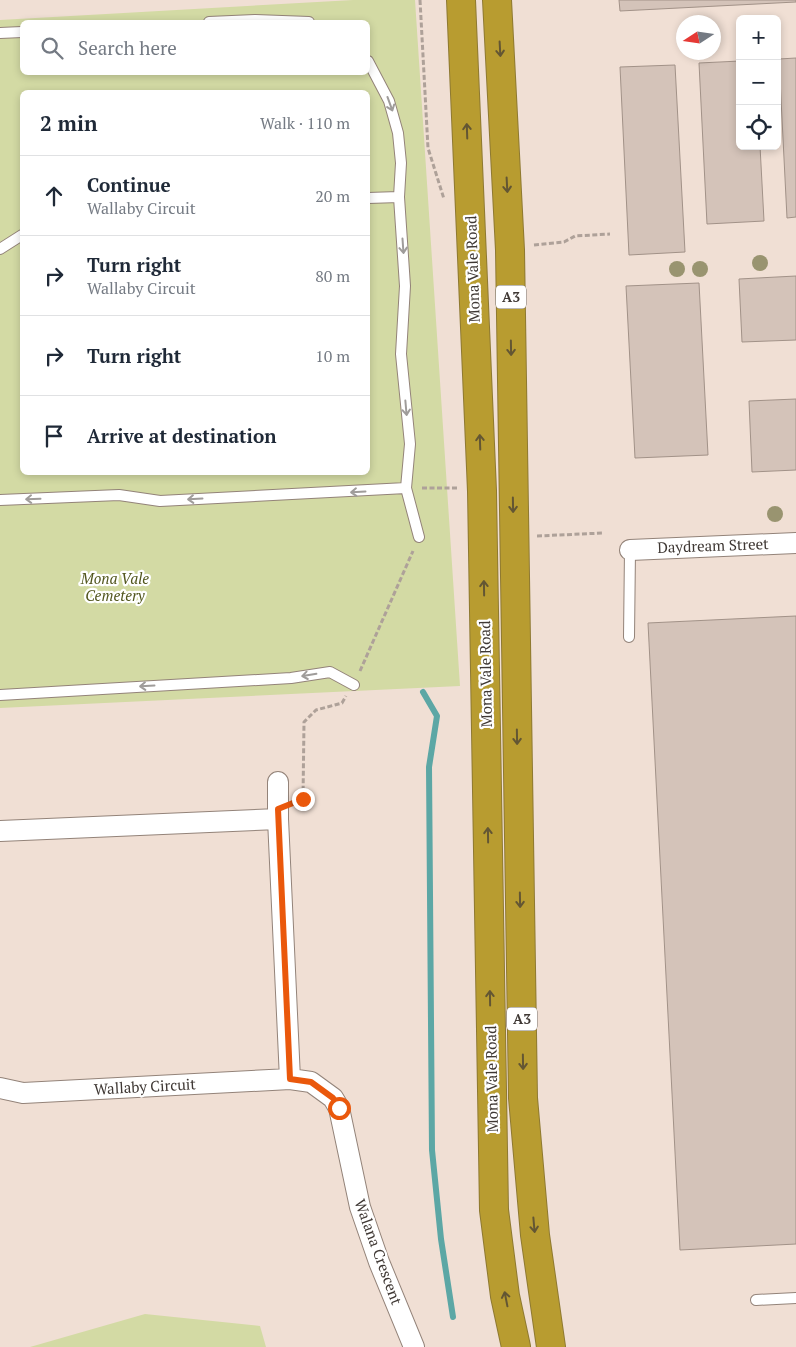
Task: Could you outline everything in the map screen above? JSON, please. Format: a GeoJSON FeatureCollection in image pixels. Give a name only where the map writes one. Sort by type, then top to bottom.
{"type":"FeatureCollection","features":[{"type":"Feature","properties":{"kind":"highway","name":"Mona Vale Road"},"geometry":{"type":"LineString","coordinates":[[461,0],[482,491],[494,1210],[505,1296],[516,1347]]}},
{"type":"Feature","properties":{"kind":"highway","name":"Mona Vale Road"},"geometry":{"type":"LineString","coordinates":[[497,0],[510,250],[523,1098],[535,1235],[551,1347]]}},
{"type":"Feature","properties":{"kind":"street","name":"Daydream Street"},"geometry":{"type":"LineString","coordinates":[[630,550],[796,543]]}},
{"type":"Feature","properties":{"kind":"street"},"geometry":{"type":"LineString","coordinates":[[278,782],[290,1079]]}},
{"type":"Feature","properties":{"kind":"street"},"geometry":{"type":"LineString","coordinates":[[0,831],[278,814]]}},
{"type":"Feature","properties":{"kind":"street","name":"Wallaby Circuit"},"geometry":{"type":"LineString","coordinates":[[0,1088],[23,1093],[290,1079],[311,1082],[333,1098]]}},
{"type":"Feature","properties":{"kind":"street","name":"Walana Crescent"},"geometry":{"type":"LineString","coordinates":[[333,1098],[343,1120],[360,1207],[378,1262],[414,1347]]}},
{"type":"Feature","properties":{"kind":"lane"},"geometry":{"type":"LineString","coordinates":[[0,33],[20,32]]}},
{"type":"Feature","properties":{"kind":"lane"},"geometry":{"type":"LineString","coordinates":[[370,65],[389,101],[398,133],[401,163],[399,197],[406,286],[401,354],[410,444],[406,488],[419,536]]}},
{"type":"Feature","properties":{"kind":"lane"},"geometry":{"type":"LineString","coordinates":[[370,198],[399,197]]}},
{"type":"Feature","properties":{"kind":"lane"},"geometry":{"type":"LineString","coordinates":[[0,249],[20,236]]}},
{"type":"Feature","properties":{"kind":"lane"},"geometry":{"type":"LineString","coordinates":[[0,500],[119,495],[160,501],[384,491],[406,488]]}},
{"type":"Feature","properties":{"kind":"lane"},"geometry":{"type":"LineString","coordinates":[[629,637],[630,550]]}},
{"type":"Feature","properties":{"kind":"lane"},"geometry":{"type":"LineString","coordinates":[[0,695],[291,678],[330,672],[354,685]]}},
{"type":"Feature","properties":{"kind":"lane"},"geometry":{"type":"LineString","coordinates":[[756,1300],[796,1298]]}},
{"type":"Feature","properties":{"kind":"path"},"geometry":{"type":"LineString","coordinates":[[420,0],[428,148],[445,202]]}},
{"type":"Feature","properties":{"kind":"path"},"geometry":{"type":"LineString","coordinates":[[528,245],[564,242],[576,236],[610,234]]}},
{"type":"Feature","properties":{"kind":"path"},"geometry":{"type":"LineString","coordinates":[[406,488],[460,488],[461,481]]}},
{"type":"Feature","properties":{"kind":"path"},"geometry":{"type":"LineString","coordinates":[[534,537],[603,533]]}},
{"type":"Feature","properties":{"kind":"path"},"geometry":{"type":"LineString","coordinates":[[278,814],[303,799],[304,722],[316,710],[342,703],[354,685],[419,536]]}},
{"type":"Feature","properties":{"kind":"green space","name":"Mona Vale Cemetery"},"geometry":{"type":"Polygon","coordinates":[[[353,0],[415,0],[460,686],[0,708],[0,20],[353,0]]]}},
{"type":"Feature","properties":{"kind":"green space"},"geometry":{"type":"Polygon","coordinates":[[[145,1314],[260,1326],[266,1347],[30,1347],[145,1314]]]}},
{"type":"Feature","properties":{"kind":"building"},"geometry":{"type":"Polygon","coordinates":[[[619,0],[796,0],[796,2],[620,11],[619,0]]]}},
{"type":"Feature","properties":{"kind":"building"},"geometry":{"type":"Polygon","coordinates":[[[796,58],[796,217],[787,218],[781,99],[781,59],[796,58]]]}},
{"type":"Feature","properties":{"kind":"building"},"geometry":{"type":"Polygon","coordinates":[[[736,61],[736,150],[760,150],[764,221],[707,224],[699,63],[736,61]]]}},
{"type":"Feature","properties":{"kind":"building"},"geometry":{"type":"Polygon","coordinates":[[[675,65],[685,252],[629,255],[620,67],[675,65]]]}},
{"type":"Feature","properties":{"kind":"building"},"geometry":{"type":"Polygon","coordinates":[[[796,276],[796,340],[742,342],[739,279],[796,276]]]}},
{"type":"Feature","properties":{"kind":"building"},"geometry":{"type":"Polygon","coordinates":[[[699,283],[708,455],[635,458],[626,286],[699,283]]]}},
{"type":"Feature","properties":{"kind":"building"},"geometry":{"type":"Polygon","coordinates":[[[796,399],[796,470],[752,472],[749,401],[796,399]]]}},
{"type":"Feature","properties":{"kind":"building"},"geometry":{"type":"Polygon","coordinates":[[[796,616],[796,1244],[680,1250],[648,623],[796,616]]]}},
{"type":"Feature","properties":{"kind":"waterway"},"geometry":{"type":"LineString","coordinates":[[423,692],[437,716],[429,767],[432,1150],[441,1239],[453,1317]]}},
{"type":"Feature","properties":{"kind":"route"},"geometry":{"type":"LineString","coordinates":[[303,799],[278,809],[290,1079],[311,1082],[333,1098],[339,1108]]}}]}
